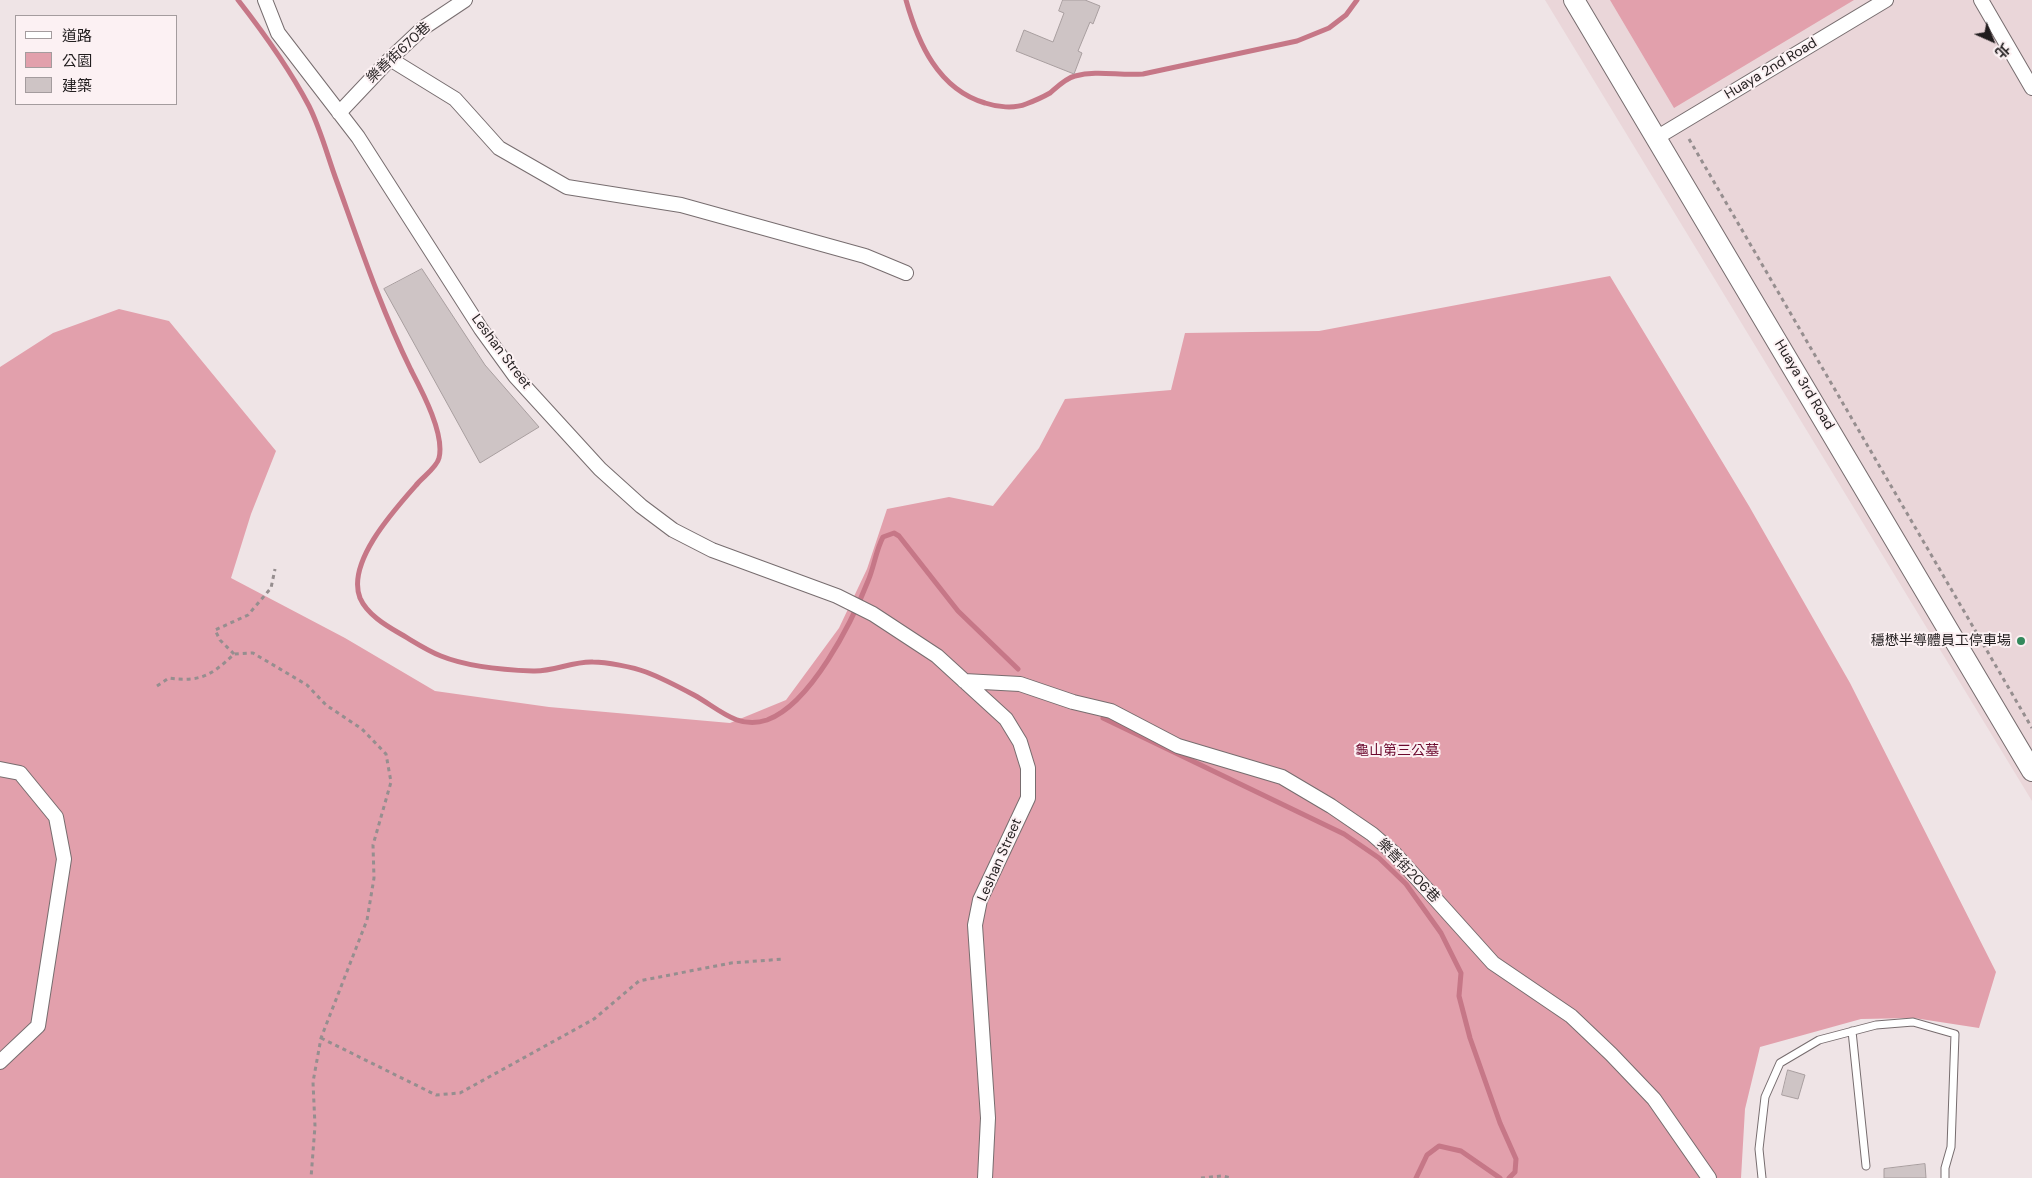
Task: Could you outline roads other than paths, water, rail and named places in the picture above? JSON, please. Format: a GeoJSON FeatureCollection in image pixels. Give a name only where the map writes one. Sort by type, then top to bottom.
{"type":"FeatureCollection","features":[{"type":"Feature","properties":{"kind":"street","name":"Leshan Street"},"geometry":{"type":"LineString","coordinates":[[265,0],[278,33],[358,138],[481,329],[510,368],[600,469],[640,506],[673,530],[712,550],[837,596],[873,614],[937,656],[1006,719],[1020,742],[1028,768],[1028,798],[980,900],[975,925],[988,1118],[985,1178]]}},
{"type":"Feature","properties":{"kind":"street","name":"樂善街670巷"},"geometry":{"type":"LineString","coordinates":[[339,113],[390,58],[423,28],[465,0]]}},
{"type":"Feature","properties":{"kind":"street","name":"Huaya 3rd Road"},"geometry":{"type":"LineString","coordinates":[[1574,0],[2032,772]]}},
{"type":"Feature","properties":{"kind":"street","name":"Huaya 2nd Road"},"geometry":{"type":"LineString","coordinates":[[1656,138],[1886,0]]}},
{"type":"Feature","properties":{"kind":"street"},"geometry":{"type":"LineString","coordinates":[[1981,0],[2032,88]]}},
{"type":"Feature","properties":{"kind":"street"},"geometry":{"type":"LineString","coordinates":[[390,58],[455,99],[500,148],[567,187],[681,205],[865,256],[906,273]]}},
{"type":"Feature","properties":{"kind":"street","name":"樂善街206巷"},"geometry":{"type":"LineString","coordinates":[[964,681],[1020,684],[1073,702],[1110,711],[1178,746],[1282,777],[1372,834],[1395,854],[1493,963],[1571,1016],[1611,1054],[1654,1099],[1708,1178]]}},
{"type":"Feature","properties":{"kind":"street"},"geometry":{"type":"LineString","coordinates":[[0,769],[20,773],[56,817],[64,860],[38,1026],[0,1062]]}},
{"type":"Feature","properties":{"kind":"lane"},"geometry":{"type":"LineString","coordinates":[[1762,1178],[1759,1149],[1765,1098],[1780,1063],[1819,1040],[1876,1025],[1913,1022],[1955,1034],[1951,1147],[1944,1168],[1945,1178]]}},
{"type":"Feature","properties":{"kind":"lane"},"geometry":{"type":"LineString","coordinates":[[1852,1031],[1866,1166]]}},
{"type":"Feature","properties":{"kind":"waterway"},"geometry":{"type":"LineString","coordinates":[[238,0],[285,65],[309,106],[321,134],[380,301],[426,401],[439,437],[438,461],[386,521],[366,553],[360,568],[358,584],[360,598],[367,609],[377,618],[430,651],[452,660],[498,669],[533,671],[548,670],[586,662],[620,665],[652,674],[694,695],[737,720],[756,722],[767,720],[783,711],[814,680],[841,639],[852,618],[868,581],[883,537],[894,533],[899,536],[958,611],[1018,669]]}},
{"type":"Feature","properties":{"kind":"waterway"},"geometry":{"type":"LineString","coordinates":[[906,0],[924,48],[943,76],[969,96],[985,103],[1011,107],[1021,106],[1050,93],[1075,76],[1092,73],[1143,74],[1297,41],[1329,28],[1346,15],[1357,0]]}},
{"type":"Feature","properties":{"kind":"waterway"},"geometry":{"type":"LineString","coordinates":[[1103,718],[1344,834],[1379,858],[1406,884],[1441,933],[1461,973],[1459,996],[1470,1038],[1500,1123],[1516,1159],[1515,1172],[1509,1178]]}},
{"type":"Feature","properties":{"kind":"waterway"},"geometry":{"type":"LineString","coordinates":[[1416,1178],[1427,1155],[1439,1146],[1461,1151],[1500,1178]]}},
{"type":"Feature","properties":{"kind":"place","name":"穩懋半導體員工停車場"},"geometry":{"type":"Point","coordinates":[2021,641]}},
{"type":"Feature","properties":{"kind":"park label","name":"龜山第三公墓"},"geometry":{"type":"Point","coordinates":[1397,751]}}]}
